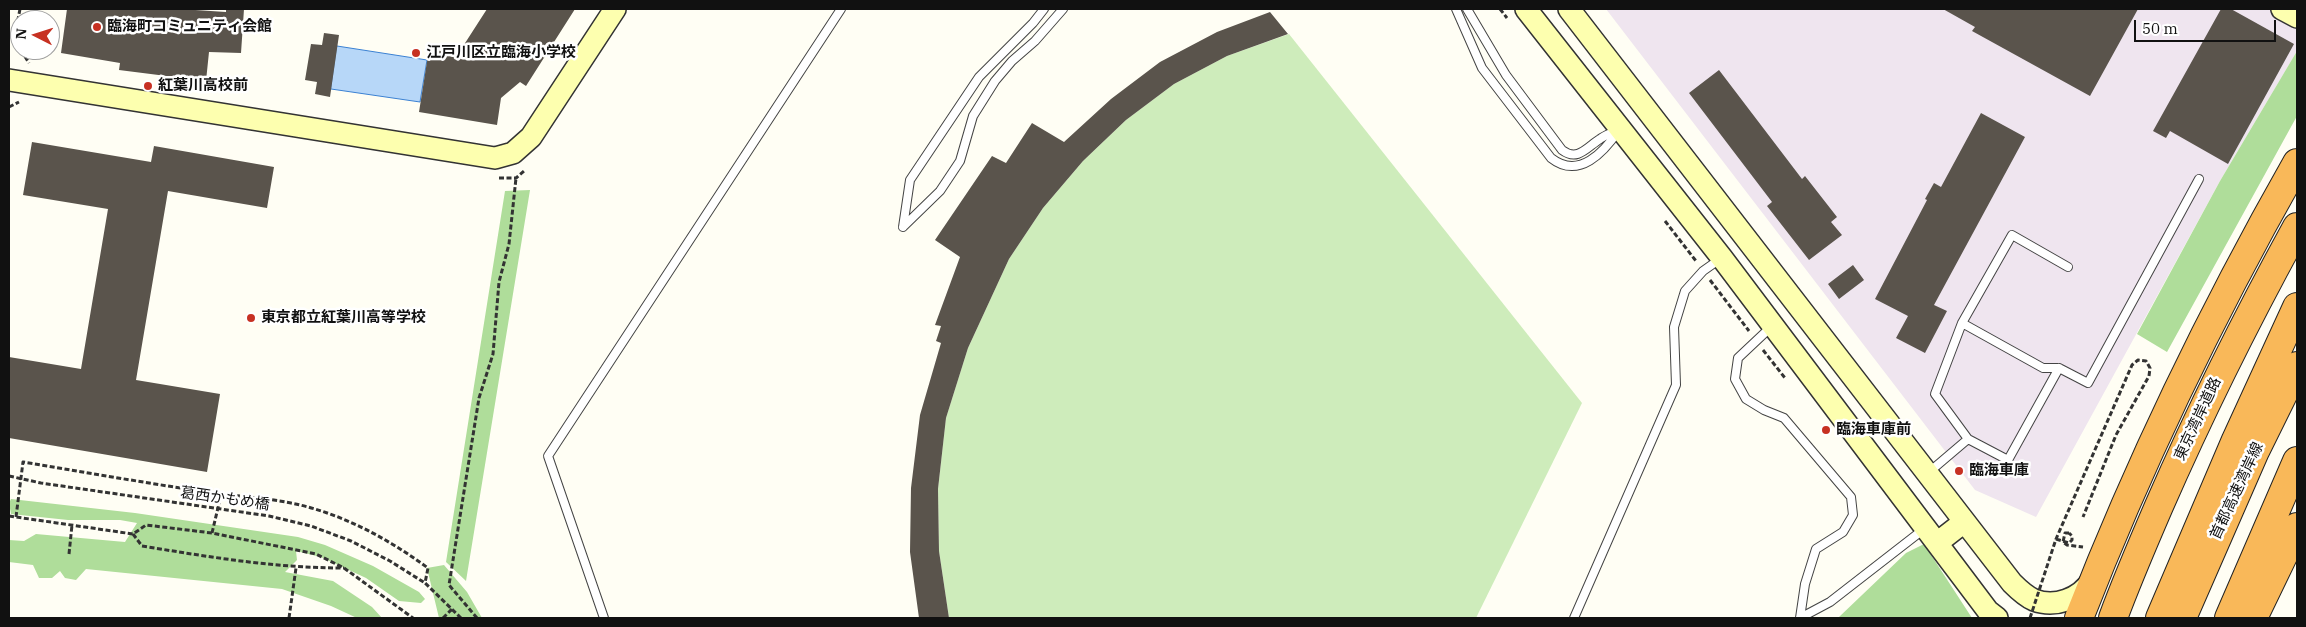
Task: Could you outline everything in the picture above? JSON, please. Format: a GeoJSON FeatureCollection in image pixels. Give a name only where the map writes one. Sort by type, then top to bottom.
{"type":"FeatureCollection","features":[{"type":"Feature","properties":{"kind":"highway"},"geometry":{"type":"LineString","coordinates":[[2079,618],[2093,558],[2207,329],[2297,163]]}},
{"type":"Feature","properties":{"kind":"highway","name":"東京湾岸道路"},"geometry":{"type":"LineString","coordinates":[[2113,618],[2125,585],[2191,432],[2233,346],[2297,227]]}},
{"type":"Feature","properties":{"kind":"highway"},"geometry":{"type":"LineString","coordinates":[[2160,618],[2232,449],[2297,307]]}},
{"type":"Feature","properties":{"kind":"highway"},"geometry":{"type":"LineString","coordinates":[[2180,618],[2187,586],[2297,330]]}},
{"type":"Feature","properties":{"kind":"highway","name":"首都高速湾岸線"},"geometry":{"type":"LineString","coordinates":[[2180,618],[2248,467],[2297,366]]}},
{"type":"Feature","properties":{"kind":"highway"},"geometry":{"type":"LineString","coordinates":[[2229,618],[2297,461]]}},
{"type":"Feature","properties":{"kind":"highway"},"geometry":{"type":"LineString","coordinates":[[2253,616],[2297,527]]}},
{"type":"Feature","properties":{"kind":"street"},"geometry":{"type":"LineString","coordinates":[[9,80],[495,158],[513,153],[531,137],[615,9]]}},
{"type":"Feature","properties":{"kind":"street"},"geometry":{"type":"LineString","coordinates":[[1569,9],[2012,583],[2033,600],[2058,603],[2074,597],[2088,587],[2093,558]]}},
{"type":"Feature","properties":{"kind":"street"},"geometry":{"type":"LineString","coordinates":[[2282,9],[2297,17]]}},
{"type":"Feature","properties":{"kind":"street"},"geometry":{"type":"LineString","coordinates":[[1519,16],[1619,130],[1722,258],[1988,611],[1997,618]]}},
{"type":"Feature","properties":{"kind":"street"},"geometry":{"type":"LineString","coordinates":[[1619,130],[1644,106]]}},
{"type":"Feature","properties":{"kind":"street"},"geometry":{"type":"LineString","coordinates":[[1900,495],[1927,474]]}},
{"type":"Feature","properties":{"kind":"street"},"geometry":{"type":"LineString","coordinates":[[1931,535],[1964,522]]}},
{"type":"Feature","properties":{"kind":"lane"},"geometry":{"type":"LineString","coordinates":[[604,618],[548,456],[841,9]]}},
{"type":"Feature","properties":{"kind":"lane"},"geometry":{"type":"LineString","coordinates":[[1044,9],[1033,23],[979,77],[910,180],[903,227],[940,191],[960,161],[974,116],[995,81],[1012,61],[1035,41],[1063,9]]}},
{"type":"Feature","properties":{"kind":"lane"},"geometry":{"type":"LineString","coordinates":[[1456,9],[1482,68],[1551,158],[1558,163],[1574,168],[1608,147],[1619,130]]}},
{"type":"Feature","properties":{"kind":"lane"},"geometry":{"type":"LineString","coordinates":[[1467,9],[1506,75],[1562,150],[1572,155],[1580,154],[1601,138],[1619,130]]}},
{"type":"Feature","properties":{"kind":"lane"},"geometry":{"type":"LineString","coordinates":[[1962,323],[2043,368],[2059,368],[2088,383],[2199,179]]}},
{"type":"Feature","properties":{"kind":"lane"},"geometry":{"type":"LineString","coordinates":[[2059,368],[2008,460],[1968,438],[1935,394],[1962,323],[2012,235],[2068,267]]}},
{"type":"Feature","properties":{"kind":"lane"},"geometry":{"type":"LineString","coordinates":[[1574,618],[1676,385],[1674,326],[1685,291],[1703,271],[1722,258]]}},
{"type":"Feature","properties":{"kind":"lane"},"geometry":{"type":"LineString","coordinates":[[1772,325],[1738,358],[1735,379],[1746,399],[1764,410],[1784,418],[1851,497],[1853,515],[1844,532],[1816,548],[1805,584],[1800,618]]}},
{"type":"Feature","properties":{"kind":"lane"},"geometry":{"type":"LineString","coordinates":[[1927,474],[1968,438]]}},
{"type":"Feature","properties":{"kind":"lane"},"geometry":{"type":"LineString","coordinates":[[1800,618],[1830,602],[1931,535]]}},
{"type":"Feature","properties":{"kind":"path"},"geometry":{"type":"LineString","coordinates":[[1500,9],[1519,16]]}},
{"type":"Feature","properties":{"kind":"path"},"geometry":{"type":"LineString","coordinates":[[27,60],[30,64]]}},
{"type":"Feature","properties":{"kind":"path"},"geometry":{"type":"LineString","coordinates":[[477,618],[450,585],[480,398],[492,354],[499,282],[509,244],[516,178]]}},
{"type":"Feature","properties":{"kind":"path"},"geometry":{"type":"LineString","coordinates":[[1662,217],[1791,386]]}},
{"type":"Feature","properties":{"kind":"path"},"geometry":{"type":"LineString","coordinates":[[2030,618],[2056,539],[2132,365],[2138,360],[2146,361],[2150,368],[2148,376],[2116,435],[2082,517]]}},
{"type":"Feature","properties":{"kind":"path"},"geometry":{"type":"LineString","coordinates":[[16,517],[23,462],[221,495],[291,503],[327,513],[398,546],[428,568],[425,583]]}},
{"type":"Feature","properties":{"kind":"path","name":"葛西かもめ橋"},"geometry":{"type":"LineString","coordinates":[[9,476],[41,483],[269,516],[310,526],[352,541],[390,561],[425,583],[461,618]]}},
{"type":"Feature","properties":{"kind":"path"},"geometry":{"type":"LineString","coordinates":[[212,533],[221,495]]}},
{"type":"Feature","properties":{"kind":"path"},"geometry":{"type":"LineString","coordinates":[[9,516],[133,534],[146,525],[212,533],[316,554],[344,568],[413,618]]}},
{"type":"Feature","properties":{"kind":"path"},"geometry":{"type":"LineString","coordinates":[[69,554],[72,525]]}},
{"type":"Feature","properties":{"kind":"path"},"geometry":{"type":"LineString","coordinates":[[2056,539],[2065,543],[2069,543],[2072,536],[2069,533],[2065,533],[2063,542],[2067,545],[2093,558]]}},
{"type":"Feature","properties":{"kind":"path"},"geometry":{"type":"LineString","coordinates":[[133,534],[142,546],[232,561],[296,568],[344,568]]}},
{"type":"Feature","properties":{"kind":"path"},"geometry":{"type":"LineString","coordinates":[[288,618],[296,568]]}},
{"type":"Feature","properties":{"kind":"path"},"geometry":{"type":"LineString","coordinates":[[443,618],[452,609]]}},
{"type":"Feature","properties":{"kind":"shaded area"},"geometry":{"type":"Polygon","coordinates":[[[1606,9],[2297,9],[2297,51],[2220,181],[2036,517],[1975,490],[1606,9]]]}},
{"type":"Feature","properties":{"kind":"green space"},"geometry":{"type":"Polygon","coordinates":[[[1289,34],[1582,403],[1476,618],[949,618],[939,551],[938,489],[946,418],[968,348],[1009,259],[1043,208],[1083,161],[1126,120],[1174,84],[1227,56],[1289,34]]]}},
{"type":"Feature","properties":{"kind":"green space"},"geometry":{"type":"Polygon","coordinates":[[[2297,51],[2297,116],[2167,352],[2137,334],[2220,181],[2297,51]]]}},
{"type":"Feature","properties":{"kind":"green space"},"geometry":{"type":"Polygon","coordinates":[[[530,190],[466,581],[446,562],[505,191],[530,190]]]}},
{"type":"Feature","properties":{"kind":"green space"},"geometry":{"type":"Polygon","coordinates":[[[11,499],[135,513],[298,537],[325,545],[373,566],[419,592],[425,599],[421,603],[399,601],[366,578],[321,557],[296,551],[297,560],[285,572],[333,581],[372,607],[382,618],[357,618],[331,606],[282,589],[86,569],[76,580],[65,578],[60,571],[52,578],[39,578],[33,565],[9,562],[9,540],[24,541],[36,534],[125,542],[137,523],[120,520],[68,520],[11,514],[9,503],[11,499]]]}},
{"type":"Feature","properties":{"kind":"green space"},"geometry":{"type":"Polygon","coordinates":[[[1924,544],[1972,618],[1839,617],[1906,553],[1924,544]]]}},
{"type":"Feature","properties":{"kind":"green space"},"geometry":{"type":"Polygon","coordinates":[[[444,565],[467,592],[482,618],[439,618],[427,568],[444,565]]]}},
{"type":"Feature","properties":{"kind":"water"},"geometry":{"type":"Polygon","coordinates":[[[337,46],[427,60],[420,102],[331,89],[337,46]]]}},
{"type":"Feature","properties":{"kind":"building"},"geometry":{"type":"Polygon","coordinates":[[[67,9],[180,9],[226,12],[226,9],[244,9],[241,53],[209,52],[206,81],[119,70],[120,63],[61,53],[67,9]]]}},
{"type":"Feature","properties":{"kind":"building"},"geometry":{"type":"Polygon","coordinates":[[[487,9],[575,9],[526,86],[520,82],[501,98],[497,125],[419,112],[429,49],[458,54],[487,9]]]}},
{"type":"Feature","properties":{"kind":"building"},"geometry":{"type":"Polygon","coordinates":[[[1943,9],[2138,9],[2090,96],[1972,31],[1975,27],[1943,9]]]}},
{"type":"Feature","properties":{"kind":"building"},"geometry":{"type":"Polygon","coordinates":[[[2221,9],[2231,9],[2294,44],[2228,164],[2170,131],[2166,138],[2153,131],[2221,9]]]}},
{"type":"Feature","properties":{"kind":"building"},"geometry":{"type":"Polygon","coordinates":[[[1270,12],[1288,34],[1227,56],[1174,84],[1126,120],[1083,161],[1043,208],[1009,259],[968,348],[946,418],[938,489],[939,551],[949,618],[919,618],[910,552],[911,488],[920,415],[941,343],[936,341],[941,326],[935,325],[960,257],[935,240],[992,156],[1006,163],[1032,123],[1064,142],[1111,99],[1160,62],[1217,32],[1270,12]]]}},
{"type":"Feature","properties":{"kind":"building"},"geometry":{"type":"Polygon","coordinates":[[[324,33],[339,35],[330,97],[315,94],[317,82],[305,80],[311,44],[322,45],[324,33]]]}},
{"type":"Feature","properties":{"kind":"building"},"geometry":{"type":"Polygon","coordinates":[[[1719,70],[1802,179],[1805,176],[1837,217],[1831,222],[1842,235],[1809,260],[1767,206],[1772,202],[1689,93],[1719,70]]]}},
{"type":"Feature","properties":{"kind":"building"},"geometry":{"type":"Polygon","coordinates":[[[1981,113],[2025,137],[1934,305],[1947,311],[1925,353],[1896,338],[1908,316],[1875,299],[1934,183],[1941,187],[1981,113]]]}},
{"type":"Feature","properties":{"kind":"building"},"geometry":{"type":"Polygon","coordinates":[[[32,142],[151,162],[154,146],[274,167],[267,208],[168,191],[136,380],[220,394],[207,472],[9,438],[9,357],[81,369],[108,209],[23,195],[32,142]]]}},
{"type":"Feature","properties":{"kind":"building"},"geometry":{"type":"Polygon","coordinates":[[[1853,265],[1864,280],[1839,299],[1828,284],[1853,265]]]}},
{"type":"Feature","properties":{"kind":"place","name":"臨海町コミュニティ会館"},"geometry":{"type":"Point","coordinates":[97,27]}},
{"type":"Feature","properties":{"kind":"place","name":"江戸川区立臨海小学校"},"geometry":{"type":"Point","coordinates":[416,53]}},
{"type":"Feature","properties":{"kind":"place","name":"紅葉川高校前"},"geometry":{"type":"Point","coordinates":[148,86]}},
{"type":"Feature","properties":{"kind":"place","name":"東京都立紅葉川高等学校"},"geometry":{"type":"Point","coordinates":[251,318]}},
{"type":"Feature","properties":{"kind":"place","name":"臨海車庫前"},"geometry":{"type":"Point","coordinates":[1826,430]}},
{"type":"Feature","properties":{"kind":"place","name":"臨海車庫"},"geometry":{"type":"Point","coordinates":[1959,471]}}]}
